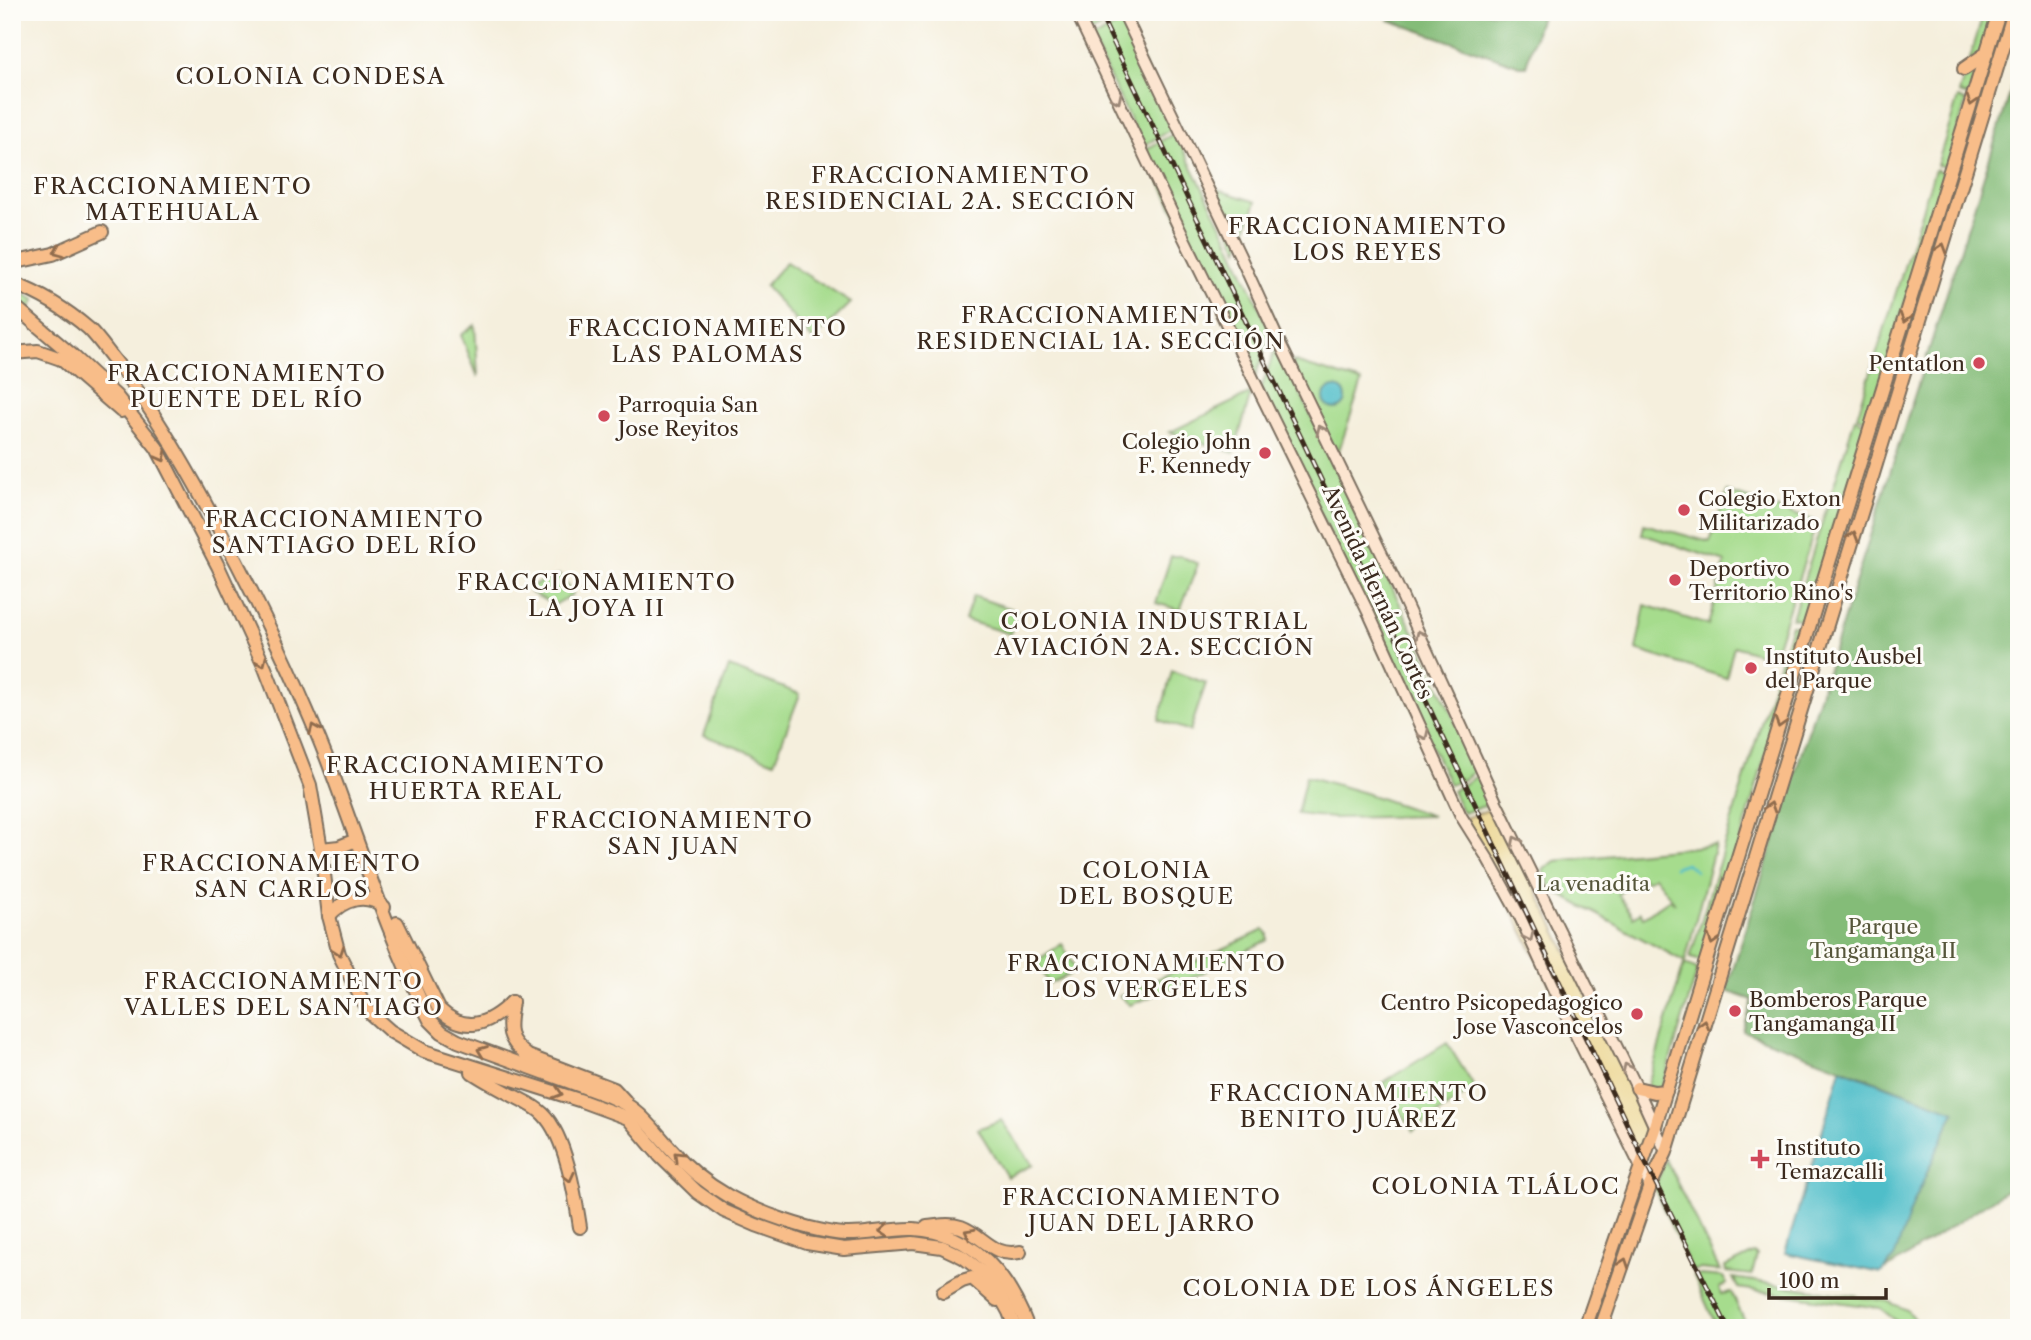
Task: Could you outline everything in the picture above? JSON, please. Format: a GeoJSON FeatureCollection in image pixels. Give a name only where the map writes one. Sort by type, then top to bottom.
{"type":"FeatureCollection","features":[{"type":"Feature","properties":{"kind":"main road","name":"Avenida Hernán Cortés"},"geometry":{"type":"LineString","coordinates":[[1076,12],[1370,616],[1461,816],[1520,917],[1650,1186]]}},
{"type":"Feature","properties":{"kind":"main road","name":"Avenida Hernán Cortés"},"geometry":{"type":"LineString","coordinates":[[1123,12],[1396,583],[1497,804],[1637,1088],[1665,1152]]}},
{"type":"Feature","properties":{"kind":"main road"},"geometry":{"type":"LineString","coordinates":[[1585,1328],[1655,1126],[1999,12]]}},
{"type":"Feature","properties":{"kind":"main road"},"geometry":{"type":"LineString","coordinates":[[1601,1328],[1650,1186],[1665,1152],[2014,12]]}},
{"type":"Feature","properties":{"kind":"main road"},"geometry":{"type":"LineString","coordinates":[[1964,69],[1987,52]]}},
{"type":"Feature","properties":{"kind":"main road"},"geometry":{"type":"LineString","coordinates":[[12,263],[52,254],[102,232]]}},
{"type":"Feature","properties":{"kind":"main road"},"geometry":{"type":"LineString","coordinates":[[12,283],[36,292],[64,309],[90,331],[133,384],[170,439],[236,558],[286,661],[381,904],[430,1020],[442,1032],[458,1041],[630,1106]]}},
{"type":"Feature","properties":{"kind":"main road"},"geometry":{"type":"LineString","coordinates":[[12,304],[116,396],[158,448],[218,566],[265,668],[310,785],[329,916],[340,954],[371,1014],[390,1031],[424,1051],[628,1118],[661,1157],[697,1192],[724,1211],[756,1225],[807,1243],[844,1249],[913,1243],[942,1247],[963,1256],[975,1265],[998,1292],[1015,1328]]}},
{"type":"Feature","properties":{"kind":"main road"},"geometry":{"type":"LineString","coordinates":[[12,353],[38,351],[61,359],[140,427]]}},
{"type":"Feature","properties":{"kind":"main road"},"geometry":{"type":"LineString","coordinates":[[321,849],[339,847],[356,840]]}},
{"type":"Feature","properties":{"kind":"main road"},"geometry":{"type":"LineString","coordinates":[[329,916],[345,902],[356,899],[367,899],[381,904],[395,918],[439,1009],[448,1018],[475,1024],[499,1014],[512,1002],[509,1035],[519,1049],[528,1056],[614,1088],[701,1178],[729,1197],[809,1228],[846,1234],[948,1225],[962,1227],[1000,1252],[1010,1255],[1020,1252]]}},
{"type":"Feature","properties":{"kind":"main road"},"geometry":{"type":"LineString","coordinates":[[460,1064],[488,1083],[528,1103],[542,1113],[551,1125],[565,1157],[580,1227]]}},
{"type":"Feature","properties":{"kind":"main road"},"geometry":{"type":"LineString","coordinates":[[1637,1088],[1654,1092],[1666,1091]]}},
{"type":"Feature","properties":{"kind":"main road"},"geometry":{"type":"LineString","coordinates":[[913,1229],[941,1233],[969,1247],[994,1266],[1014,1296],[1028,1328]]}},
{"type":"Feature","properties":{"kind":"main road"},"geometry":{"type":"LineString","coordinates":[[943,1292],[962,1280],[972,1278],[1009,1312]]}},
{"type":"Feature","properties":{"kind":"green space"},"geometry":{"type":"Polygon","coordinates":[[[1079,12],[1120,12],[1121,16],[1089,34],[1079,12]]]}},
{"type":"Feature","properties":{"kind":"green space"},"geometry":{"type":"Polygon","coordinates":[[[1391,12],[1542,12],[1526,66],[1520,66],[1389,20],[1391,12]]]}},
{"type":"Feature","properties":{"kind":"green space"},"geometry":{"type":"Polygon","coordinates":[[[1984,12],[1995,12],[1982,52],[1969,62],[1984,12]]]}},
{"type":"Feature","properties":{"kind":"green space"},"geometry":{"type":"Polygon","coordinates":[[[1124,22],[1173,128],[1143,146],[1091,39],[1124,22]]]}},
{"type":"Feature","properties":{"kind":"green space"},"geometry":{"type":"Polygon","coordinates":[[[1980,61],[1968,96],[1959,93],[1966,71],[1980,61]]]}},
{"type":"Feature","properties":{"kind":"green space","name":"Parque Tangamanga II"},"geometry":{"type":"Polygon","coordinates":[[[2019,65],[2019,1182],[1887,1269],[1955,1111],[1743,1031],[1753,1000],[1726,991],[2019,65]]]}},
{"type":"Feature","properties":{"kind":"green space"},"geometry":{"type":"Polygon","coordinates":[[[1958,98],[1966,101],[1947,167],[1937,165],[1958,98]]]}},
{"type":"Feature","properties":{"kind":"green space"},"geometry":{"type":"Polygon","coordinates":[[[1175,133],[1227,236],[1271,333],[1255,377],[1145,150],[1175,133]]]}},
{"type":"Feature","properties":{"kind":"green space"},"geometry":{"type":"Polygon","coordinates":[[[1935,169],[1944,173],[1869,421],[1857,416],[1935,169]]]}},
{"type":"Feature","properties":{"kind":"green space"},"geometry":{"type":"Polygon","coordinates":[[[1209,187],[1256,202],[1239,249],[1209,187]]]}},
{"type":"Feature","properties":{"kind":"green space"},"geometry":{"type":"Polygon","coordinates":[[[786,262],[851,303],[813,340],[765,286],[786,262]]]}},
{"type":"Feature","properties":{"kind":"green space"},"geometry":{"type":"Polygon","coordinates":[[[12,288],[35,300],[28,311],[12,302],[12,288]]]}},
{"type":"Feature","properties":{"kind":"green space"},"geometry":{"type":"Polygon","coordinates":[[[475,325],[478,377],[461,335],[475,325]]]}},
{"type":"Feature","properties":{"kind":"green space"},"geometry":{"type":"Polygon","coordinates":[[[1277,344],[1478,769],[1450,785],[1261,389],[1277,344]]]}},
{"type":"Feature","properties":{"kind":"green space"},"geometry":{"type":"Polygon","coordinates":[[[1291,361],[1362,382],[1337,456],[1291,361]]]}},
{"type":"Feature","properties":{"kind":"green space"},"geometry":{"type":"Polygon","coordinates":[[[1251,393],[1234,453],[1170,432],[1251,393]]]}},
{"type":"Feature","properties":{"kind":"green space"},"geometry":{"type":"Polygon","coordinates":[[[1855,418],[1867,426],[1806,621],[1792,618],[1855,418]]]}},
{"type":"Feature","properties":{"kind":"green space"},"geometry":{"type":"Polygon","coordinates":[[[1727,492],[1817,522],[1773,658],[1734,646],[1726,678],[1636,650],[1645,605],[1708,625],[1725,562],[1642,534],[1644,524],[1710,542],[1727,492]]]}},
{"type":"Feature","properties":{"kind":"green space"},"geometry":{"type":"Polygon","coordinates":[[[1171,556],[1181,556],[1198,564],[1180,610],[1156,603],[1171,556]]]}},
{"type":"Feature","properties":{"kind":"green space"},"geometry":{"type":"Polygon","coordinates":[[[559,575],[573,594],[554,605],[530,592],[529,589],[533,585],[559,575]]]}},
{"type":"Feature","properties":{"kind":"green space"},"geometry":{"type":"Polygon","coordinates":[[[973,596],[1018,611],[1010,634],[965,620],[973,596]]]}},
{"type":"Feature","properties":{"kind":"green space"},"geometry":{"type":"Polygon","coordinates":[[[1791,625],[1802,627],[1706,962],[1690,958],[1791,625]]]}},
{"type":"Feature","properties":{"kind":"green space"},"geometry":{"type":"Polygon","coordinates":[[[729,667],[800,694],[774,762],[704,735],[729,667]]]}},
{"type":"Feature","properties":{"kind":"green space"},"geometry":{"type":"Polygon","coordinates":[[[1172,671],[1206,683],[1190,731],[1159,720],[1172,671]]]}},
{"type":"Feature","properties":{"kind":"green space"},"geometry":{"type":"Polygon","coordinates":[[[1481,774],[1494,803],[1463,813],[1452,791],[1481,774]]]}},
{"type":"Feature","properties":{"kind":"green space"},"geometry":{"type":"Polygon","coordinates":[[[1306,776],[1432,816],[1333,818],[1297,814],[1306,776]]]}},
{"type":"Feature","properties":{"kind":"green space","name":"La venadita"},"geometry":{"type":"Polygon","coordinates":[[[1715,845],[1685,962],[1552,890],[1543,870],[1555,861],[1715,845]],[[1654,876],[1646,881],[1643,877],[1618,894],[1633,917],[1640,912],[1643,917],[1670,899],[1675,903],[1654,876]]]}},
{"type":"Feature","properties":{"kind":"green space"},"geometry":{"type":"Polygon","coordinates":[[[1264,930],[1268,934],[1268,940],[1165,991],[1130,1005],[1120,996],[1264,930]]]}},
{"type":"Feature","properties":{"kind":"green space"},"geometry":{"type":"Polygon","coordinates":[[[1062,944],[1077,971],[1049,984],[1036,961],[1062,944]]]}},
{"type":"Feature","properties":{"kind":"green space"},"geometry":{"type":"Polygon","coordinates":[[[1684,964],[1698,969],[1661,1090],[1647,1087],[1684,964]]]}},
{"type":"Feature","properties":{"kind":"green space"},"geometry":{"type":"Polygon","coordinates":[[[1447,1043],[1475,1088],[1413,1131],[1382,1083],[1447,1043]]]}},
{"type":"Feature","properties":{"kind":"green space"},"geometry":{"type":"Polygon","coordinates":[[[1001,1120],[1033,1165],[1007,1177],[978,1129],[1001,1120]]]}},
{"type":"Feature","properties":{"kind":"green space"},"geometry":{"type":"Polygon","coordinates":[[[1666,1160],[1720,1271],[1692,1271],[1654,1188],[1666,1160]]]}},
{"type":"Feature","properties":{"kind":"green space"},"geometry":{"type":"Polygon","coordinates":[[[1754,1253],[1757,1255],[1752,1275],[1726,1272],[1725,1267],[1754,1253]]]}},
{"type":"Feature","properties":{"kind":"green space"},"geometry":{"type":"Polygon","coordinates":[[[1694,1276],[1723,1277],[1727,1284],[1719,1288],[1721,1294],[1731,1292],[1748,1328],[1717,1328],[1694,1276]]]}},
{"type":"Feature","properties":{"kind":"green space"},"geometry":{"type":"Polygon","coordinates":[[[1733,1278],[1887,1301],[1907,1310],[1921,1328],[1905,1328],[1880,1308],[1738,1288],[1733,1278]]]}},
{"type":"Feature","properties":{"kind":"sand"},"geometry":{"type":"Polygon","coordinates":[[[1496,807],[1651,1125],[1638,1157],[1465,818],[1496,807]]]}},
{"type":"Feature","properties":{"kind":"water"},"geometry":{"type":"Polygon","coordinates":[[[1335,387],[1343,390],[1346,398],[1343,406],[1335,409],[1327,406],[1324,398],[1327,390],[1335,387]]]}},
{"type":"Feature","properties":{"kind":"water"},"geometry":{"type":"Polygon","coordinates":[[[1841,1069],[1955,1111],[1914,1201],[1894,1258],[1881,1273],[1785,1253],[1841,1069]]]}},
{"type":"Feature","properties":{"kind":"waterway"},"geometry":{"type":"LineString","coordinates":[[1674,867],[1686,863],[1696,871]]}},
{"type":"Feature","properties":{"kind":"railway"},"geometry":{"type":"LineString","coordinates":[[1099,12],[1643,1158],[1728,1328]]}},
{"type":"Feature","properties":{"kind":"place","name":"Pentatlon"},"geometry":{"type":"Point","coordinates":[1979,363]}},
{"type":"Feature","properties":{"kind":"place","name":"Parroquia San Jose Reyitos"},"geometry":{"type":"Point","coordinates":[604,416]}},
{"type":"Feature","properties":{"kind":"place","name":"Colegio John F. Kennedy"},"geometry":{"type":"Point","coordinates":[1265,453]}},
{"type":"Feature","properties":{"kind":"place","name":"Colegio Exton Militarizado"},"geometry":{"type":"Point","coordinates":[1684,510]}},
{"type":"Feature","properties":{"kind":"place","name":"Deportivo Territorio Rino's"},"geometry":{"type":"Point","coordinates":[1675,580]}},
{"type":"Feature","properties":{"kind":"place","name":"Instituto Ausbel del Parque"},"geometry":{"type":"Point","coordinates":[1751,668]}},
{"type":"Feature","properties":{"kind":"place","name":"Bomberos Parque Tangamanga II"},"geometry":{"type":"Point","coordinates":[1735,1011]}},
{"type":"Feature","properties":{"kind":"place","name":"Centro Psicopedagogico Jose Vasconcelos"},"geometry":{"type":"Point","coordinates":[1637,1014]}},
{"type":"Feature","properties":{"kind":"place","name":"Instituto Temazcalli"},"geometry":{"type":"Point","coordinates":[1760,1159]}},
{"type":"Feature","properties":{"kind":"district","name":"COLONIA CONDESA"},"geometry":{"type":"Point","coordinates":[311,76]}},
{"type":"Feature","properties":{"kind":"district","name":"FRACCIONAMIENTO RESIDENCIAL 2A. SECCIÓN"},"geometry":{"type":"Point","coordinates":[951,188]}},
{"type":"Feature","properties":{"kind":"district","name":"FRACCIONAMIENTO MATEHUALA"},"geometry":{"type":"Point","coordinates":[173,199]}},
{"type":"Feature","properties":{"kind":"district","name":"FRACCIONAMIENTO LOS REYES"},"geometry":{"type":"Point","coordinates":[1368,239]}},
{"type":"Feature","properties":{"kind":"district","name":"FRACCIONAMIENTO RESIDENCIAL 1A. SECCIÓN"},"geometry":{"type":"Point","coordinates":[1101,328]}},
{"type":"Feature","properties":{"kind":"district","name":"FRACCIONAMIENTO LAS PALOMAS"},"geometry":{"type":"Point","coordinates":[708,341]}},
{"type":"Feature","properties":{"kind":"district","name":"FRACCIONAMIENTO PUENTE DEL RÍO"},"geometry":{"type":"Point","coordinates":[247,386]}},
{"type":"Feature","properties":{"kind":"district","name":"FRACCIONAMIENTO SANTIAGO DEL RÍO"},"geometry":{"type":"Point","coordinates":[345,532]}},
{"type":"Feature","properties":{"kind":"district","name":"FRACCIONAMIENTO LA JOYA II"},"geometry":{"type":"Point","coordinates":[597,595]}},
{"type":"Feature","properties":{"kind":"district","name":"COLONIA INDUSTRIAL AVIACIÓN 2A. SECCIÓN"},"geometry":{"type":"Point","coordinates":[1155,634]}},
{"type":"Feature","properties":{"kind":"district","name":"FRACCIONAMIENTO HUERTA REAL"},"geometry":{"type":"Point","coordinates":[466,778]}},
{"type":"Feature","properties":{"kind":"district","name":"FRACCIONAMIENTO SAN JUAN"},"geometry":{"type":"Point","coordinates":[674,833]}},
{"type":"Feature","properties":{"kind":"district","name":"FRACCIONAMIENTO SAN CARLOS"},"geometry":{"type":"Point","coordinates":[282,876]}},
{"type":"Feature","properties":{"kind":"district","name":"COLONIA DEL BOSQUE"},"geometry":{"type":"Point","coordinates":[1147,883]}},
{"type":"Feature","properties":{"kind":"district","name":"FRACCIONAMIENTO LOS VERGELES"},"geometry":{"type":"Point","coordinates":[1147,976]}},
{"type":"Feature","properties":{"kind":"district","name":"FRACCIONAMIENTO VALLES DEL SANTIAGO"},"geometry":{"type":"Point","coordinates":[284,994]}},
{"type":"Feature","properties":{"kind":"district","name":"FRACCIONAMIENTO BENITO JUÁREZ"},"geometry":{"type":"Point","coordinates":[1349,1106]}},
{"type":"Feature","properties":{"kind":"district","name":"COLONIA TLÁLOC"},"geometry":{"type":"Point","coordinates":[1496,1186]}},
{"type":"Feature","properties":{"kind":"district","name":"FRACCIONAMIENTO JUAN DEL JARRO"},"geometry":{"type":"Point","coordinates":[1142,1210]}},
{"type":"Feature","properties":{"kind":"district","name":"COLONIA DE LOS ÁNGELES"},"geometry":{"type":"Point","coordinates":[1369,1288]}}]}
